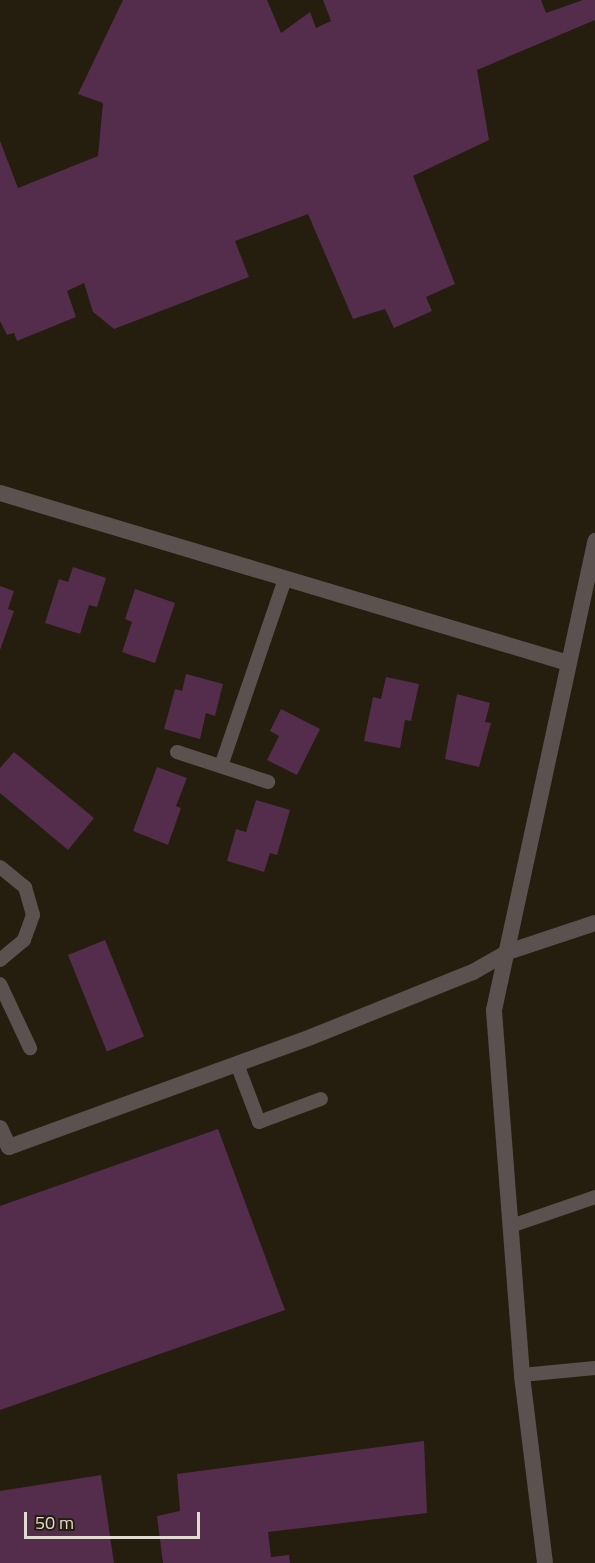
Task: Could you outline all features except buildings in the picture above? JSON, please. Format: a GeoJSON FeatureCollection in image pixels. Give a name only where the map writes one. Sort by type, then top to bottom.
{"type":"FeatureCollection","features":[{"type":"Feature","properties":{"kind":"street"},"geometry":{"type":"LineString","coordinates":[[0,493],[568,663]]}},
{"type":"Feature","properties":{"kind":"street"},"geometry":{"type":"LineString","coordinates":[[545,1563],[522,1375],[494,1010],[595,541]]}},
{"type":"Feature","properties":{"kind":"street"},"geometry":{"type":"LineString","coordinates":[[0,1128],[5,1149],[237,1064],[474,972],[508,952],[595,923]]}},
{"type":"Feature","properties":{"kind":"lane"},"geometry":{"type":"LineString","coordinates":[[221,766],[285,579]]}},
{"type":"Feature","properties":{"kind":"lane"},"geometry":{"type":"LineString","coordinates":[[177,752],[268,782]]}},
{"type":"Feature","properties":{"kind":"lane"},"geometry":{"type":"LineString","coordinates":[[0,867],[25,887],[33,915],[24,940],[0,960]]}},
{"type":"Feature","properties":{"kind":"lane"},"geometry":{"type":"LineString","coordinates":[[0,984],[30,1048]]}},
{"type":"Feature","properties":{"kind":"lane"},"geometry":{"type":"LineString","coordinates":[[237,1064],[259,1122],[321,1099]]}},
{"type":"Feature","properties":{"kind":"lane"},"geometry":{"type":"LineString","coordinates":[[511,1226],[595,1197]]}},
{"type":"Feature","properties":{"kind":"lane"},"geometry":{"type":"LineString","coordinates":[[522,1375],[595,1368]]}}]}
